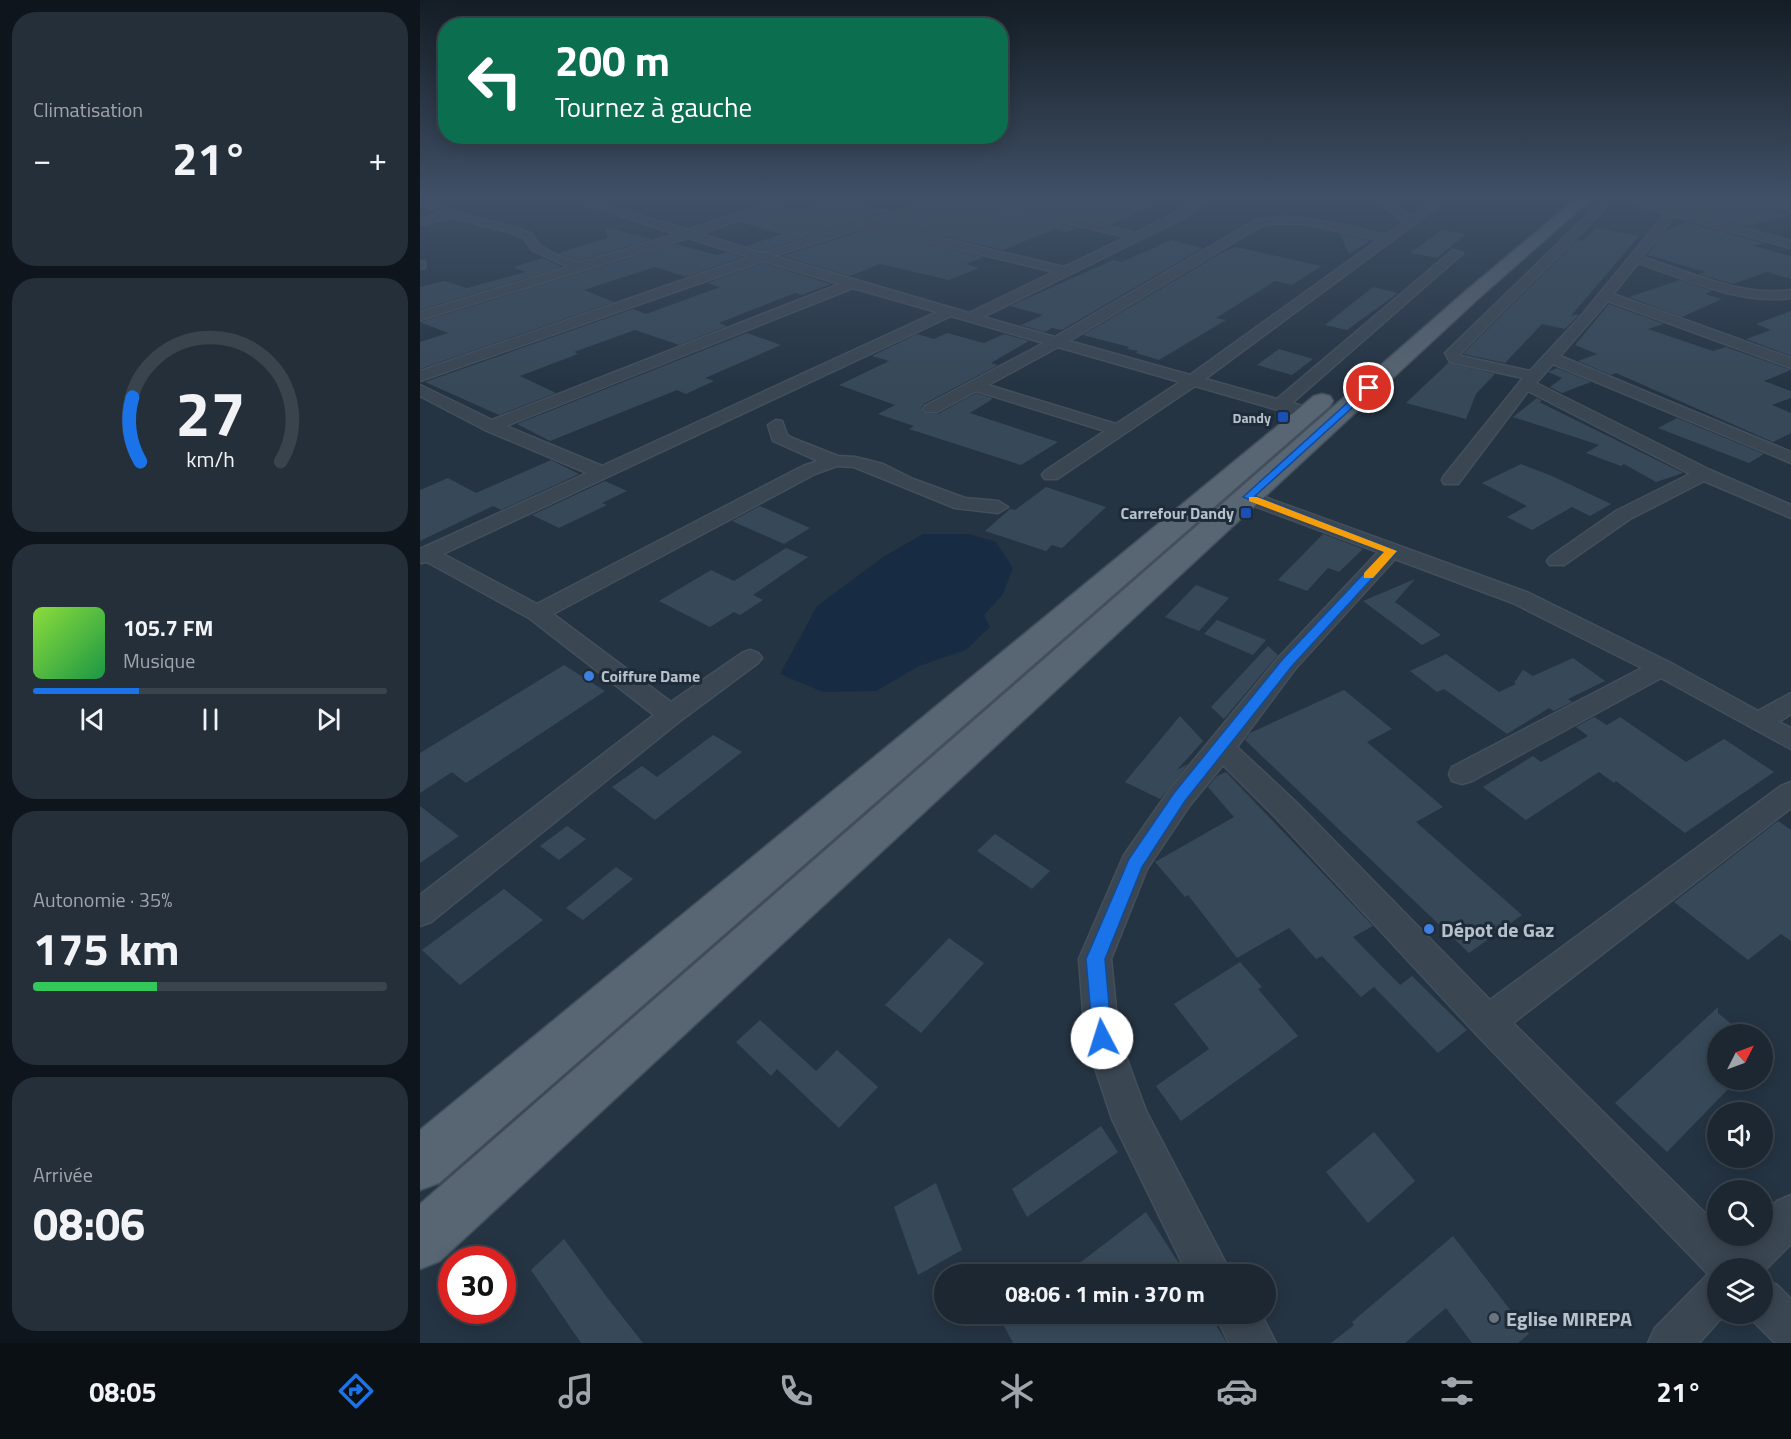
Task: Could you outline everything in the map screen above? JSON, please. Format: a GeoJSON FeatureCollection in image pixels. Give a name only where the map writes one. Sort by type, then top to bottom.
{"type":"FeatureCollection","features":[{"type":"Feature","properties":{"kind":"main road"},"geometry":{"type":"LineString","coordinates":[[420,1164],[1294,409],[1479,262]]}},
{"type":"Feature","properties":{"kind":"main road"},"geometry":{"type":"LineString","coordinates":[[420,1241],[1511,262]]}},
{"type":"Feature","properties":{"kind":"street"},"geometry":{"type":"LineString","coordinates":[[564,262],[579,267]]}},
{"type":"Feature","properties":{"kind":"street"},"geometry":{"type":"LineString","coordinates":[[420,316],[597,262]]}},
{"type":"Feature","properties":{"kind":"street"},"geometry":{"type":"LineString","coordinates":[[420,376],[754,262]]}},
{"type":"Feature","properties":{"kind":"street"},"geometry":{"type":"LineString","coordinates":[[777,262],[1294,409],[1448,262]]}},
{"type":"Feature","properties":{"kind":"street"},"geometry":{"type":"LineString","coordinates":[[1026,262],[1065,271]]}},
{"type":"Feature","properties":{"kind":"street"},"geometry":{"type":"LineString","coordinates":[[971,317],[1084,262]]}},
{"type":"Feature","properties":{"kind":"street"},"geometry":{"type":"LineString","coordinates":[[931,410],[1058,341],[1192,262]]}},
{"type":"Feature","properties":{"kind":"street"},"geometry":{"type":"LineString","coordinates":[[1052,476],[1193,380],[1356,262]]}},
{"type":"Feature","properties":{"kind":"street"},"geometry":{"type":"LineString","coordinates":[[1546,262],[1452,353],[1455,359],[1530,380],[1704,474],[1791,512]]}},
{"type":"Feature","properties":{"kind":"street"},"geometry":{"type":"LineString","coordinates":[[1451,480],[1530,380],[1632,262]]}},
{"type":"Feature","properties":{"kind":"street"},"geometry":{"type":"LineString","coordinates":[[1648,262],[1791,304]]}},
{"type":"Feature","properties":{"kind":"street"},"geometry":{"type":"LineString","coordinates":[[491,426],[852,284]]}},
{"type":"Feature","properties":{"kind":"street"},"geometry":{"type":"LineString","coordinates":[[1768,296],[1791,294]]}},
{"type":"Feature","properties":{"kind":"street"},"geometry":{"type":"LineString","coordinates":[[1605,295],[1791,363]]}},
{"type":"Feature","properties":{"kind":"street"},"geometry":{"type":"LineString","coordinates":[[424,556],[951,311]]}},
{"type":"Feature","properties":{"kind":"street"},"geometry":{"type":"LineString","coordinates":[[1551,358],[1791,458]]}},
{"type":"Feature","properties":{"kind":"street"},"geometry":{"type":"LineString","coordinates":[[976,386],[1119,430]]}},
{"type":"Feature","properties":{"kind":"street"},"geometry":{"type":"LineString","coordinates":[[420,390],[491,426],[602,472]]}},
{"type":"Feature","properties":{"kind":"street"},"geometry":{"type":"LineString","coordinates":[[776,425],[779,437],[786,442],[835,461],[877,468],[906,483],[963,504],[998,507]]}},
{"type":"Feature","properties":{"kind":"street"},"geometry":{"type":"LineString","coordinates":[[537,613],[809,470],[835,461]]}},
{"type":"Feature","properties":{"kind":"street"},"geometry":{"type":"LineString","coordinates":[[1557,561],[1623,515],[1704,474]]}},
{"type":"Feature","properties":{"kind":"street"},"geometry":{"type":"LineString","coordinates":[[1248,497],[1521,598],[1661,668],[1761,721],[1791,740]]}},
{"type":"Feature","properties":{"kind":"street"},"geometry":{"type":"LineString","coordinates":[[1204,1264],[1190,1241],[1130,1119],[1102,1038],[1095,959],[1134,864],[1180,797],[1221,749],[1287,663],[1391,551]]}},
{"type":"Feature","properties":{"kind":"street"},"geometry":{"type":"LineString","coordinates":[[424,556],[537,613],[671,715]]}},
{"type":"Feature","properties":{"kind":"street"},"geometry":{"type":"LineString","coordinates":[[421,910],[671,715],[750,658]]}},
{"type":"Feature","properties":{"kind":"street"},"geometry":{"type":"LineString","coordinates":[[1462,774],[1661,668]]}},
{"type":"Feature","properties":{"kind":"street"},"geometry":{"type":"LineString","coordinates":[[1761,721],[1791,702]]}},
{"type":"Feature","properties":{"kind":"street"},"geometry":{"type":"LineString","coordinates":[[1221,749],[1244,768],[1287,811],[1488,1022],[1721,1258]]}},
{"type":"Feature","properties":{"kind":"street"},"geometry":{"type":"LineString","coordinates":[[1488,1022],[1791,793]]}},
{"type":"Feature","properties":{"kind":"street"},"geometry":{"type":"LineString","coordinates":[[1749,1258],[1791,1215]]}},
{"type":"Feature","properties":{"kind":"street"},"geometry":{"type":"LineString","coordinates":[[1670,1343],[1707,1304]]}},
{"type":"Feature","properties":{"kind":"street"},"geometry":{"type":"LineString","coordinates":[[1773,1311],[1791,1329]]}},
{"type":"Feature","properties":{"kind":"street"},"geometry":{"type":"LineString","coordinates":[[1242,1324],[1254,1343]]}},
{"type":"Feature","properties":{"kind":"water"},"geometry":{"type":"Polygon","coordinates":[[[923,534],[969,534],[996,542],[1013,568],[1003,594],[984,615],[990,627],[966,650],[919,666],[876,691],[823,692],[780,674],[817,606],[883,557],[923,534]]]}},
{"type":"Feature","properties":{"kind":"building"},"geometry":{"type":"Polygon","coordinates":[[[531,262],[551,262],[562,267],[420,310],[420,287],[444,281],[467,288],[525,272],[513,267],[531,262]]]}},
{"type":"Feature","properties":{"kind":"building"},"geometry":{"type":"Polygon","coordinates":[[[617,262],[730,262],[686,277],[655,267],[584,290],[614,302],[420,369],[420,342],[448,333],[420,322],[617,262]]]}},
{"type":"Feature","properties":{"kind":"building"},"geometry":{"type":"Polygon","coordinates":[[[801,262],[972,262],[966,264],[979,268],[949,280],[880,264],[850,276],[801,262]]]}},
{"type":"Feature","properties":{"kind":"building"},"geometry":{"type":"Polygon","coordinates":[[[1109,262],[1179,262],[1062,330],[1052,328],[1045,332],[1021,325],[1043,315],[1010,306],[1109,262]]]}},
{"type":"Feature","properties":{"kind":"building"},"geometry":{"type":"Polygon","coordinates":[[[1206,262],[1302,262],[1321,266],[1292,285],[1275,281],[1216,318],[1226,320],[1159,360],[1127,349],[1129,347],[1083,335],[1206,262]]]}},
{"type":"Feature","properties":{"kind":"building"},"geometry":{"type":"Polygon","coordinates":[[[1555,262],[1617,262],[1571,316],[1580,314],[1565,329],[1542,324],[1505,363],[1463,354],[1555,262]]]}},
{"type":"Feature","properties":{"kind":"building"},"geometry":{"type":"Polygon","coordinates":[[[1670,262],[1791,262],[1791,279],[1767,272],[1733,284],[1698,274],[1705,272],[1670,262]]]}},
{"type":"Feature","properties":{"kind":"building"},"geometry":{"type":"Polygon","coordinates":[[[763,263],[831,284],[802,295],[795,293],[719,323],[727,326],[679,345],[635,330],[574,352],[578,354],[520,376],[556,393],[499,415],[425,382],[633,309],[646,314],[720,287],[707,283],[763,263]]]}},
{"type":"Feature","properties":{"kind":"building"},"geometry":{"type":"Polygon","coordinates":[[[1680,280],[1712,291],[1705,294],[1722,299],[1682,317],[1629,297],[1680,280]]]}},
{"type":"Feature","properties":{"kind":"building"},"geometry":{"type":"Polygon","coordinates":[[[1373,287],[1398,293],[1347,330],[1325,325],[1373,287]]]}},
{"type":"Feature","properties":{"kind":"building"},"geometry":{"type":"Polygon","coordinates":[[[1609,304],[1664,324],[1648,329],[1713,351],[1726,347],[1791,370],[1764,381],[1791,391],[1791,398],[1772,405],[1791,413],[1791,433],[1773,442],[1616,373],[1611,375],[1578,361],[1597,354],[1575,345],[1609,304]]]}},
{"type":"Feature","properties":{"kind":"building"},"geometry":{"type":"Polygon","coordinates":[[[1791,311],[1791,356],[1746,339],[1771,330],[1756,324],[1791,311]]]}},
{"type":"Feature","properties":{"kind":"building"},"geometry":{"type":"Polygon","coordinates":[[[747,333],[781,345],[705,378],[714,381],[686,394],[677,390],[550,441],[517,424],[747,333]]]}},
{"type":"Feature","properties":{"kind":"building"},"geometry":{"type":"Polygon","coordinates":[[[947,333],[984,343],[1004,334],[1029,341],[991,363],[998,365],[924,404],[921,408],[923,413],[938,414],[976,393],[992,398],[970,413],[1058,442],[1021,465],[909,429],[914,426],[878,414],[895,405],[839,385],[889,361],[872,356],[917,334],[934,339],[947,333]]]}},
{"type":"Feature","properties":{"kind":"building"},"geometry":{"type":"Polygon","coordinates":[[[1279,349],[1313,359],[1292,375],[1257,365],[1279,349]]]}},
{"type":"Feature","properties":{"kind":"building"},"geometry":{"type":"Polygon","coordinates":[[[1448,363],[1495,374],[1476,394],[1466,419],[1406,403],[1448,363]]]}},
{"type":"Feature","properties":{"kind":"building"},"geometry":{"type":"Polygon","coordinates":[[[1557,368],[1591,382],[1562,393],[1550,387],[1562,378],[1548,372],[1557,368]]]}},
{"type":"Feature","properties":{"kind":"building"},"geometry":{"type":"Polygon","coordinates":[[[1537,398],[1542,401],[1539,402],[1683,473],[1656,482],[1624,464],[1621,466],[1586,453],[1599,445],[1513,417],[1537,398]]]}},
{"type":"Feature","properties":{"kind":"building"},"geometry":{"type":"Polygon","coordinates":[[[1677,418],[1764,454],[1749,463],[1658,428],[1677,418]]]}},
{"type":"Feature","properties":{"kind":"building"},"geometry":{"type":"Polygon","coordinates":[[[551,460],[579,474],[501,510],[493,506],[420,541],[420,490],[448,478],[476,493],[551,460]]]}},
{"type":"Feature","properties":{"kind":"building"},"geometry":{"type":"Polygon","coordinates":[[[1521,464],[1611,504],[1590,516],[1572,507],[1532,530],[1507,517],[1527,506],[1482,483],[1521,464]]]}},
{"type":"Feature","properties":{"kind":"building"},"geometry":{"type":"Polygon","coordinates":[[[605,481],[627,491],[602,503],[607,505],[559,528],[532,515],[605,481]]]}},
{"type":"Feature","properties":{"kind":"building"},"geometry":{"type":"Polygon","coordinates":[[[1046,487],[1106,507],[1062,548],[1052,545],[1046,551],[985,531],[1010,509],[1015,510],[1046,487]]]}},
{"type":"Feature","properties":{"kind":"building"},"geometry":{"type":"Polygon","coordinates":[[[760,506],[810,528],[784,544],[732,521],[760,506]]]}},
{"type":"Feature","properties":{"kind":"building"},"geometry":{"type":"Polygon","coordinates":[[[1323,534],[1363,549],[1339,572],[1328,568],[1307,591],[1278,580],[1323,534]]]}},
{"type":"Feature","properties":{"kind":"building"},"geometry":{"type":"Polygon","coordinates":[[[786,548],[808,557],[753,595],[763,600],[740,615],[734,612],[710,627],[659,601],[711,570],[734,581],[786,548]]]}},
{"type":"Feature","properties":{"kind":"building"},"geometry":{"type":"Polygon","coordinates":[[[1415,579],[1395,602],[1441,635],[1422,645],[1363,601],[1415,579]]]}},
{"type":"Feature","properties":{"kind":"building"},"geometry":{"type":"Polygon","coordinates":[[[1196,585],[1229,598],[1199,631],[1165,617],[1196,585]]]}},
{"type":"Feature","properties":{"kind":"building"},"geometry":{"type":"Polygon","coordinates":[[[1217,620],[1266,640],[1253,655],[1204,634],[1217,620]]]}},
{"type":"Feature","properties":{"kind":"building"},"geometry":{"type":"Polygon","coordinates":[[[1268,646],[1278,655],[1224,719],[1211,707],[1268,646]]]}},
{"type":"Feature","properties":{"kind":"building"},"geometry":{"type":"Polygon","coordinates":[[[1446,654],[1499,692],[1516,684],[1514,683],[1523,670],[1533,676],[1573,658],[1605,681],[1568,699],[1572,702],[1554,711],[1549,708],[1507,734],[1444,689],[1437,692],[1410,671],[1446,654]]]}},
{"type":"Feature","properties":{"kind":"building"},"geometry":{"type":"Polygon","coordinates":[[[564,665],[605,691],[466,783],[452,772],[420,793],[420,753],[564,665]]]}},
{"type":"Feature","properties":{"kind":"building"},"geometry":{"type":"Polygon","coordinates":[[[1344,690],[1392,729],[1367,742],[1443,807],[1416,822],[1522,915],[1469,953],[1245,740],[1250,733],[1344,690]]]}},
{"type":"Feature","properties":{"kind":"building"},"geometry":{"type":"Polygon","coordinates":[[[1180,716],[1203,741],[1177,770],[1188,764],[1160,799],[1125,782],[1180,716]]]}},
{"type":"Feature","properties":{"kind":"building"},"geometry":{"type":"Polygon","coordinates":[[[1594,717],[1607,725],[1620,717],[1686,762],[1724,739],[1774,772],[1685,833],[1616,781],[1614,783],[1599,772],[1526,820],[1483,787],[1533,756],[1541,762],[1588,736],[1576,727],[1594,717]]]}},
{"type":"Feature","properties":{"kind":"building"},"geometry":{"type":"Polygon","coordinates":[[[713,735],[742,752],[655,820],[612,787],[642,766],[657,777],[713,735]]]}},
{"type":"Feature","properties":{"kind":"building"},"geometry":{"type":"Polygon","coordinates":[[[1226,772],[1373,926],[1353,937],[1400,985],[1412,976],[1467,1030],[1438,1053],[1374,987],[1361,997],[1322,956],[1316,959],[1289,928],[1237,958],[1188,895],[1185,897],[1155,862],[1234,817],[1208,787],[1217,776],[1226,772]]]}},
{"type":"Feature","properties":{"kind":"building"},"geometry":{"type":"Polygon","coordinates":[[[420,806],[459,836],[420,863],[420,806]]]}},
{"type":"Feature","properties":{"kind":"building"},"geometry":{"type":"Polygon","coordinates":[[[1778,821],[1791,830],[1791,941],[1781,934],[1748,960],[1674,902],[1778,821]]]}},
{"type":"Feature","properties":{"kind":"building"},"geometry":{"type":"Polygon","coordinates":[[[567,826],[586,839],[559,860],[540,846],[567,826]]]}},
{"type":"Feature","properties":{"kind":"building"},"geometry":{"type":"Polygon","coordinates":[[[995,834],[1050,871],[1032,889],[977,851],[995,834]]]}},
{"type":"Feature","properties":{"kind":"building"},"geometry":{"type":"Polygon","coordinates":[[[616,867],[633,879],[583,920],[566,908],[616,867]]]}},
{"type":"Feature","properties":{"kind":"building"},"geometry":{"type":"Polygon","coordinates":[[[504,889],[543,920],[460,985],[422,950],[504,889]]]}},
{"type":"Feature","properties":{"kind":"building"},"geometry":{"type":"Polygon","coordinates":[[[949,938],[984,963],[921,1033],[885,1005],[949,938]]]}},
{"type":"Feature","properties":{"kind":"building"},"geometry":{"type":"Polygon","coordinates":[[[1240,962],[1262,987],[1258,989],[1298,1036],[1181,1121],[1156,1086],[1209,1049],[1174,1004],[1240,962]]]}},
{"type":"Feature","properties":{"kind":"building"},"geometry":{"type":"Polygon","coordinates":[[[1718,1007],[1718,1013],[1732,1024],[1707,1024],[1707,1090],[1727,1090],[1716,1102],[1707,1102],[1707,1111],[1667,1152],[1615,1103],[1718,1007]]]}},
{"type":"Feature","properties":{"kind":"building"},"geometry":{"type":"Polygon","coordinates":[[[760,1020],[816,1071],[837,1050],[878,1087],[839,1128],[777,1069],[771,1076],[736,1042],[760,1020]]]}},
{"type":"Feature","properties":{"kind":"building"},"geometry":{"type":"Polygon","coordinates":[[[1101,1126],[1118,1152],[1027,1217],[1012,1189],[1101,1126]]]}},
{"type":"Feature","properties":{"kind":"building"},"geometry":{"type":"Polygon","coordinates":[[[1374,1132],[1415,1181],[1368,1223],[1326,1172],[1374,1132]]]}},
{"type":"Feature","properties":{"kind":"building"},"geometry":{"type":"Polygon","coordinates":[[[936,1183],[962,1250],[918,1275],[894,1207],[936,1183]]]}},
{"type":"Feature","properties":{"kind":"building"},"geometry":{"type":"Polygon","coordinates":[[[1146,1212],[1178,1262],[1176,1264],[1078,1264],[1146,1212]]]}},
{"type":"Feature","properties":{"kind":"building"},"geometry":{"type":"Polygon","coordinates":[[[1453,1236],[1529,1334],[1518,1343],[1472,1343],[1446,1308],[1405,1343],[1331,1343],[1354,1325],[1352,1322],[1453,1236]]]}},
{"type":"Feature","properties":{"kind":"building"},"geometry":{"type":"Polygon","coordinates":[[[564,1239],[643,1343],[581,1343],[531,1270],[564,1239]]]}},
{"type":"Feature","properties":{"kind":"building"},"geometry":{"type":"Polygon","coordinates":[[[1003,1324],[1215,1324],[1227,1343],[1013,1343],[1003,1324]]]}},
{"type":"Feature","properties":{"kind":"slow traffic"},"geometry":{"type":"LineString","coordinates":[[1253,499],[1391,551],[1368,575]]}},
{"type":"Feature","properties":{"kind":"place","name":"Dandy"},"geometry":{"type":"Point","coordinates":[1283,417]}},
{"type":"Feature","properties":{"kind":"place","name":"Carrefour Dandy"},"geometry":{"type":"Point","coordinates":[1246,513]}},
{"type":"Feature","properties":{"kind":"place","name":"Coiffure Dame"},"geometry":{"type":"Point","coordinates":[589,676]}},
{"type":"Feature","properties":{"kind":"place","name":"Dépot de Gaz"},"geometry":{"type":"Point","coordinates":[1429,929]}},
{"type":"Feature","properties":{"kind":"place","name":"Eglise MIREPA"},"geometry":{"type":"Point","coordinates":[1494,1318]}},
{"type":"Feature","properties":{"kind":"route"},"geometry":{"type":"LineString","coordinates":[[1102,1038],[1095,959],[1134,864],[1180,797],[1221,749],[1287,663],[1391,551],[1248,497],[1369,388]]}}]}
